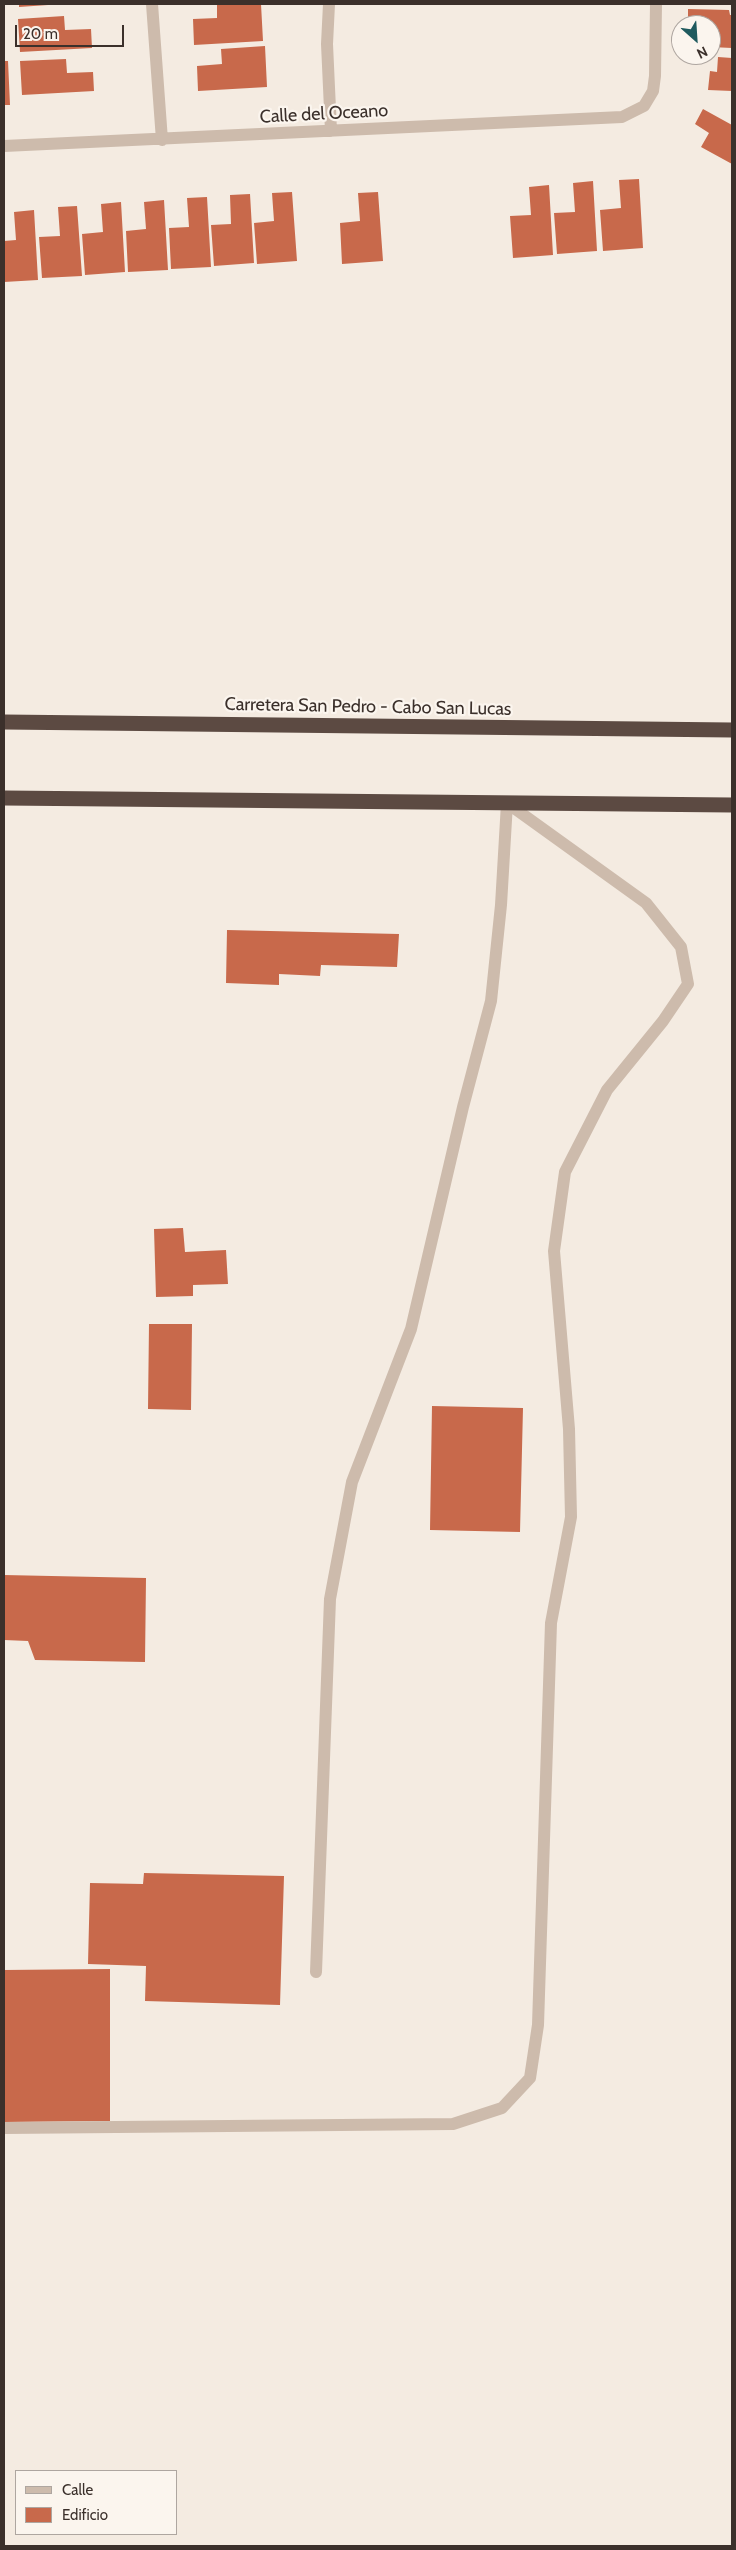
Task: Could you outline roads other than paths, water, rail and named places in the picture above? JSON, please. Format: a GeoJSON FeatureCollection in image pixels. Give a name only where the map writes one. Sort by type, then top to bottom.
{"type":"FeatureCollection","features":[{"type":"Feature","properties":{"kind":"highway","name":"Carretera San Pedro - Cabo San Lucas"},"geometry":{"type":"LineString","coordinates":[[4,722],[732,730]]}},
{"type":"Feature","properties":{"kind":"highway"},"geometry":{"type":"LineString","coordinates":[[4,798],[732,805]]}},
{"type":"Feature","properties":{"kind":"street"},"geometry":{"type":"LineString","coordinates":[[152,4],[162,140]]}},
{"type":"Feature","properties":{"kind":"street"},"geometry":{"type":"LineString","coordinates":[[329,4],[326,44],[330,130]]}},
{"type":"Feature","properties":{"kind":"street","name":"Calle del Oceano"},"geometry":{"type":"LineString","coordinates":[[4,146],[622,117],[644,106],[653,92],[656,4]]}},
{"type":"Feature","properties":{"kind":"street"},"geometry":{"type":"LineString","coordinates":[[316,1972],[330,1600],[352,1482],[411,1329],[462,1107],[491,1001],[501,905],[507,803]]}},
{"type":"Feature","properties":{"kind":"street"},"geometry":{"type":"LineString","coordinates":[[4,2128],[453,2124],[502,2108],[530,2078],[538,2025],[551,1622],[571,1517],[569,1429],[554,1251],[565,1172],[607,1090],[663,1021],[688,984],[681,947],[646,903],[507,803]]}}]}
